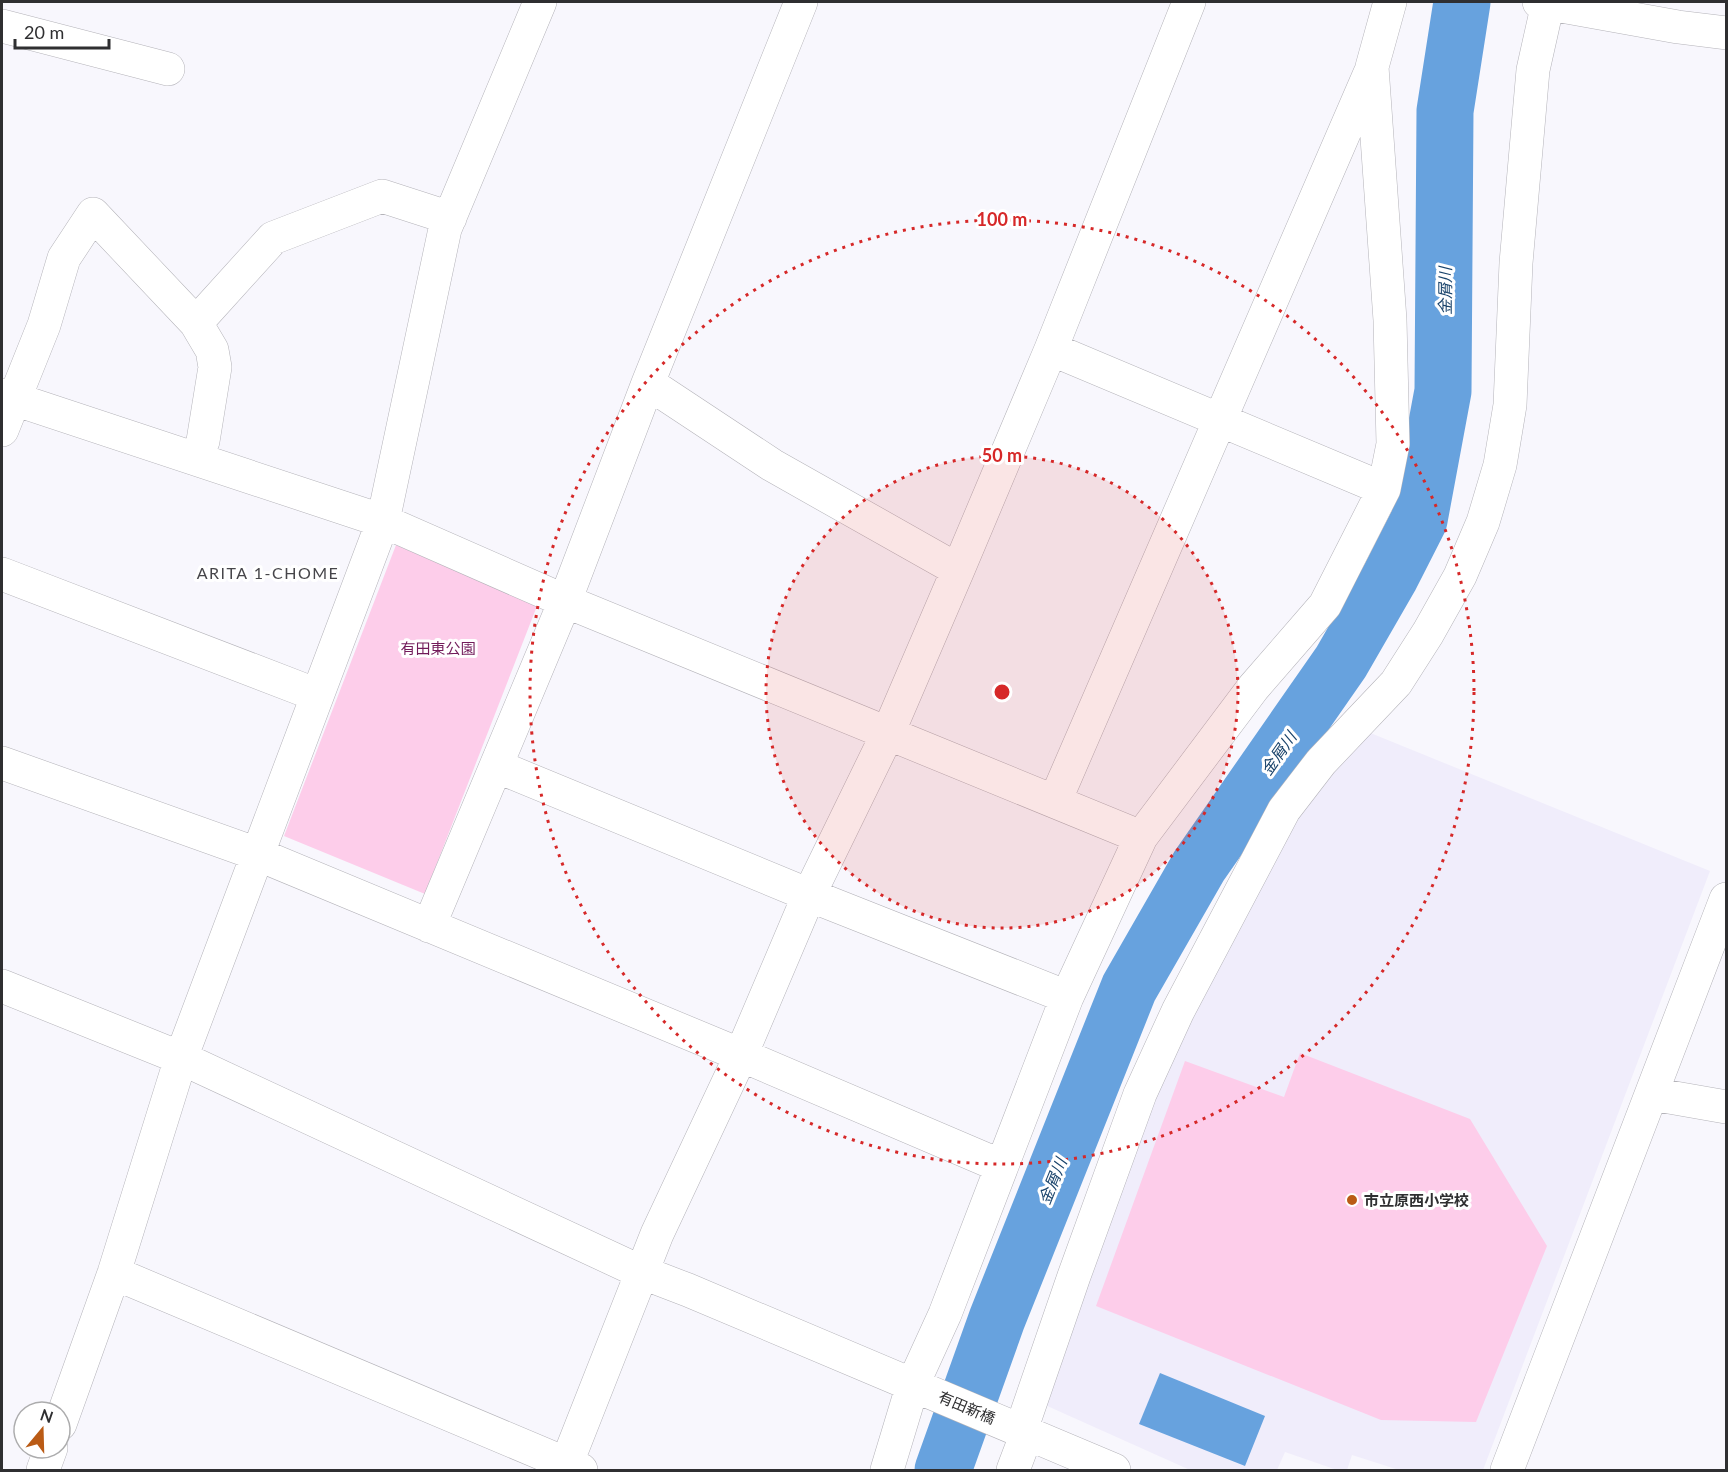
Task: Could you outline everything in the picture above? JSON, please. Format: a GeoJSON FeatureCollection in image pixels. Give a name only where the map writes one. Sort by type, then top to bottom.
{"type":"FeatureCollection","features":[{"type":"Feature","properties":{"kind":"street"},"geometry":{"type":"LineString","coordinates":[[69,1400],[114,1273],[182,1058],[383,521],[445,229],[540,2]]}},
{"type":"Feature","properties":{"kind":"street"},"geometry":{"type":"LineString","coordinates":[[429,926],[565,601],[648,383],[801,2]]}},
{"type":"Feature","properties":{"kind":"street"},"geometry":{"type":"LineString","coordinates":[[114,1273],[570,1468],[641,1272],[741,1056],[809,895],[888,733],[1051,349],[1189,2]]}},
{"type":"Feature","properties":{"kind":"street"},"geometry":{"type":"LineString","coordinates":[[1056,801],[1372,67],[1390,2]]}},
{"type":"Feature","properties":{"kind":"street"},"geometry":{"type":"LineString","coordinates":[[1013,1470],[1074,1276],[1140,1094],[1178,1011],[1284,810],[1321,762],[1396,683],[1460,576],[1482,522],[1500,465],[1510,405],[1516,263],[1532,82],[1542,2],[1678,27],[1726,33]]}},
{"type":"Feature","properties":{"kind":"street"},"geometry":{"type":"LineString","coordinates":[[2,26],[168,69]]}},
{"type":"Feature","properties":{"kind":"street"},"geometry":{"type":"LineString","coordinates":[[887,1470],[913,1384],[945,1314],[1067,997],[1141,837],[1253,688],[1325,605],[1384,489],[1393,444],[1390,320],[1372,67]]}},
{"type":"Feature","properties":{"kind":"street"},"geometry":{"type":"LineString","coordinates":[[196,323],[273,238],[382,196],[450,218]]}},
{"type":"Feature","properties":{"kind":"street"},"geometry":{"type":"LineString","coordinates":[[2,429],[8,396],[44,325],[64,258],[93,214],[196,323],[212,350],[215,367],[203,441],[196,459]]}},
{"type":"Feature","properties":{"kind":"street"},"geometry":{"type":"LineString","coordinates":[[1051,349],[1384,489]]}},
{"type":"Feature","properties":{"kind":"street"},"geometry":{"type":"LineString","coordinates":[[648,383],[772,465],[958,570]]}},
{"type":"Feature","properties":{"kind":"street"},"geometry":{"type":"LineString","coordinates":[[8,396],[383,521],[565,601],[1141,837]]}},
{"type":"Feature","properties":{"kind":"street"},"geometry":{"type":"LineString","coordinates":[[2,574],[317,695]]}},
{"type":"Feature","properties":{"kind":"street"},"geometry":{"type":"LineString","coordinates":[[2,763],[257,854],[1001,1166]]}},
{"type":"Feature","properties":{"kind":"street"},"geometry":{"type":"LineString","coordinates":[[496,766],[809,895],[1067,997]]}},
{"type":"Feature","properties":{"kind":"street"},"geometry":{"type":"LineString","coordinates":[[1507,1470],[1726,899]]}},
{"type":"Feature","properties":{"kind":"street","name":"有田新橋"},"geometry":{"type":"LineString","coordinates":[[2,986],[182,1058],[641,1272],[1114,1470]]}},
{"type":"Feature","properties":{"kind":"street"},"geometry":{"type":"LineString","coordinates":[[1653,1094],[1726,1107]]}},
{"type":"Feature","properties":{"kind":"shaded area","name":"市立原西小学校"},"geometry":{"type":"Polygon","coordinates":[[[1368,732],[1710,871],[1483,1470],[1399,1470],[1352,1455],[1347,1470],[1337,1470],[1285,1452],[1277,1470],[1190,1470],[1045,1405],[1193,995],[1308,785],[1368,732]]]}},
{"type":"Feature","properties":{"kind":"green space","name":"有田東公園"},"geometry":{"type":"Polygon","coordinates":[[[396,545],[537,606],[425,894],[284,836],[396,545]]]}},
{"type":"Feature","properties":{"kind":"green space"},"geometry":{"type":"Polygon","coordinates":[[[1300,1053],[1470,1119],[1547,1246],[1476,1422],[1381,1420],[1096,1306],[1185,1061],[1284,1097],[1300,1053]]]}},
{"type":"Feature","properties":{"kind":"water"},"geometry":{"type":"Polygon","coordinates":[[[1160,1373],[1265,1416],[1245,1466],[1139,1424],[1160,1373]]]}},
{"type":"Feature","properties":{"kind":"waterway","name":"金屑川"},"geometry":{"type":"LineString","coordinates":[[943,1470],[997,1319],[1129,988],[1199,866],[1341,662],[1390,577],[1419,520],[1443,391],[1445,111],[1462,2]]}},
{"type":"Feature","properties":{"kind":"place","name":"市立原西小学校"},"geometry":{"type":"Point","coordinates":[1352,1200]}},
{"type":"Feature","properties":{"kind":"district","name":"ARITA 1-CHOME"},"geometry":{"type":"Point","coordinates":[268,572]}}]}
